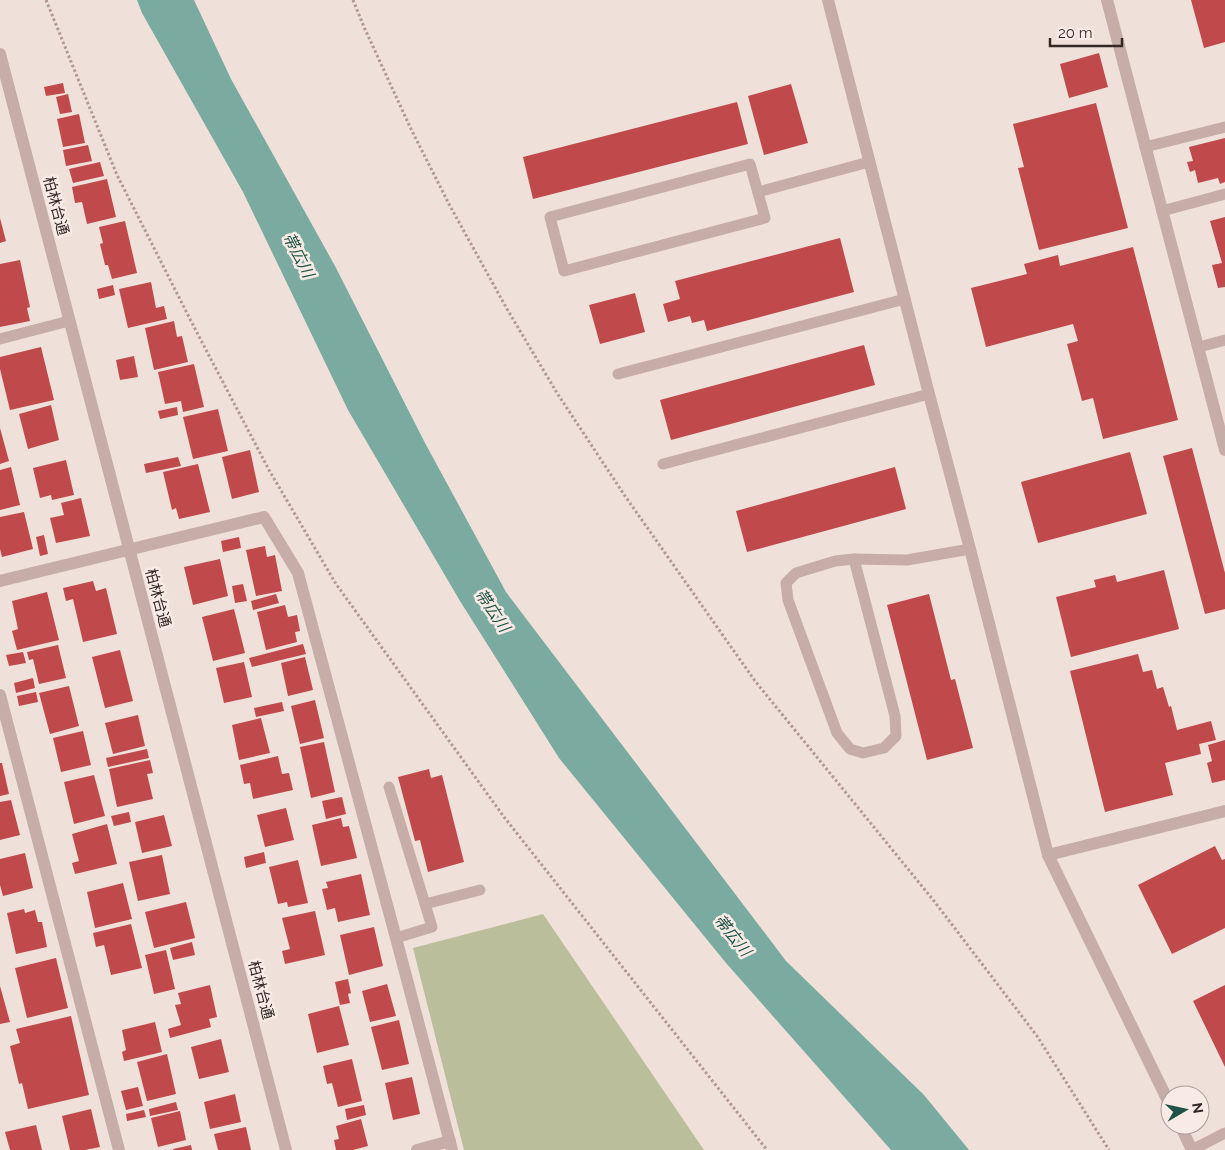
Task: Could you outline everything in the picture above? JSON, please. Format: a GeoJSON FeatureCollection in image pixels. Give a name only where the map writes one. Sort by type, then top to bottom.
{"type":"FeatureCollection","features":[{"type":"Feature","properties":{"kind":"street"},"geometry":{"type":"LineString","coordinates":[[828,0],[1048,855],[1160,1085]]}},
{"type":"Feature","properties":{"kind":"street"},"geometry":{"type":"LineString","coordinates":[[1107,0],[1225,450]]}},
{"type":"Feature","properties":{"kind":"street","name":"柏林台通"},"geometry":{"type":"LineString","coordinates":[[0,54],[286,1150]]}},
{"type":"Feature","properties":{"kind":"street"},"geometry":{"type":"LineString","coordinates":[[0,581],[264,517],[298,573],[451,1146],[417,1150]]}},
{"type":"Feature","properties":{"kind":"street"},"geometry":{"type":"LineString","coordinates":[[0,695],[119,1150]]}},
{"type":"Feature","properties":{"kind":"street"},"geometry":{"type":"LineString","coordinates":[[1048,855],[1225,811]]}},
{"type":"Feature","properties":{"kind":"street"},"geometry":{"type":"LineString","coordinates":[[1185,1135],[1192,1150]]}},
{"type":"Feature","properties":{"kind":"lane"},"geometry":{"type":"LineString","coordinates":[[1146,147],[1225,127]]}},
{"type":"Feature","properties":{"kind":"lane"},"geometry":{"type":"LineString","coordinates":[[758,192],[869,162]]}},
{"type":"Feature","properties":{"kind":"lane"},"geometry":{"type":"LineString","coordinates":[[750,164],[758,192],[765,218],[564,270],[550,217],[750,164]]}},
{"type":"Feature","properties":{"kind":"lane"},"geometry":{"type":"LineString","coordinates":[[1162,211],[1225,194]]}},
{"type":"Feature","properties":{"kind":"lane"},"geometry":{"type":"LineString","coordinates":[[618,374],[905,298]]}},
{"type":"Feature","properties":{"kind":"lane"},"geometry":{"type":"LineString","coordinates":[[0,339],[69,321]]}},
{"type":"Feature","properties":{"kind":"lane"},"geometry":{"type":"LineString","coordinates":[[1198,347],[1225,340]]}},
{"type":"Feature","properties":{"kind":"lane"},"geometry":{"type":"LineString","coordinates":[[662,464],[929,394]]}},
{"type":"Feature","properties":{"kind":"lane"},"geometry":{"type":"LineString","coordinates":[[854,559],[895,716],[896,736],[884,748],[863,753],[850,749],[837,733],[788,600],[786,583],[796,573],[836,561],[854,559],[907,560],[970,549]]}},
{"type":"Feature","properties":{"kind":"lane"},"geometry":{"type":"LineString","coordinates":[[389,787],[432,927],[396,938]]}},
{"type":"Feature","properties":{"kind":"lane"},"geometry":{"type":"LineString","coordinates":[[425,904],[480,890]]}},
{"type":"Feature","properties":{"kind":"lane"},"geometry":{"type":"LineString","coordinates":[[1192,1150],[1225,1133]]}},
{"type":"Feature","properties":{"kind":"path"},"geometry":{"type":"LineString","coordinates":[[46,0],[117,176],[269,470],[336,584],[504,817],[767,1150]]}},
{"type":"Feature","properties":{"kind":"path"},"geometry":{"type":"LineString","coordinates":[[353,0],[412,129],[450,206],[507,309],[557,393],[620,488],[755,681],[934,901],[1037,1036],[1109,1150]]}},
{"type":"Feature","properties":{"kind":"green space"},"geometry":{"type":"Polygon","coordinates":[[[543,914],[704,1150],[464,1150],[413,948],[543,914]]]}},
{"type":"Feature","properties":{"kind":"water","name":"帯広川"},"geometry":{"type":"Polygon","coordinates":[[[137,0],[194,0],[231,79],[335,266],[425,443],[506,592],[786,961],[924,1095],[969,1150],[891,1150],[726,963],[559,758],[460,601],[348,410],[243,192],[142,13],[137,0]]]}},
{"type":"Feature","properties":{"kind":"building"},"geometry":{"type":"Polygon","coordinates":[[[1191,0],[1225,0],[1225,42],[1204,48],[1191,0]]]}},
{"type":"Feature","properties":{"kind":"building"},"geometry":{"type":"Polygon","coordinates":[[[1099,53],[1108,87],[1069,98],[1060,64],[1099,53]]]}},
{"type":"Feature","properties":{"kind":"building"},"geometry":{"type":"Polygon","coordinates":[[[63,83],[65,93],[46,96],[44,87],[63,83]]]}},
{"type":"Feature","properties":{"kind":"building"},"geometry":{"type":"Polygon","coordinates":[[[791,84],[808,143],[764,155],[748,96],[791,84]]]}},
{"type":"Feature","properties":{"kind":"building"},"geometry":{"type":"Polygon","coordinates":[[[68,94],[72,112],[60,114],[56,97],[68,94]]]}},
{"type":"Feature","properties":{"kind":"building"},"geometry":{"type":"Polygon","coordinates":[[[737,102],[748,144],[533,199],[523,157],[737,102]]]}},
{"type":"Feature","properties":{"kind":"building"},"geometry":{"type":"Polygon","coordinates":[[[1096,103],[1128,228],[1039,250],[1018,168],[1024,167],[1013,124],[1096,103]]]}},
{"type":"Feature","properties":{"kind":"building"},"geometry":{"type":"Polygon","coordinates":[[[79,114],[85,143],[63,147],[57,119],[79,114]]]}},
{"type":"Feature","properties":{"kind":"building"},"geometry":{"type":"Polygon","coordinates":[[[1225,138],[1225,182],[1220,184],[1218,178],[1198,183],[1195,170],[1190,172],[1187,162],[1193,161],[1189,147],[1225,138]]]}},
{"type":"Feature","properties":{"kind":"building"},"geometry":{"type":"Polygon","coordinates":[[[88,145],[92,161],[66,166],[63,150],[88,145]]]}},
{"type":"Feature","properties":{"kind":"building"},"geometry":{"type":"Polygon","coordinates":[[[100,162],[104,176],[73,183],[69,169],[100,162]]]}},
{"type":"Feature","properties":{"kind":"building"},"geometry":{"type":"Polygon","coordinates":[[[107,179],[116,217],[87,224],[82,202],[75,203],[72,187],[107,179]]]}},
{"type":"Feature","properties":{"kind":"building"},"geometry":{"type":"Polygon","coordinates":[[[1225,217],[1225,287],[1218,288],[1212,265],[1222,263],[1210,221],[1225,217]]]}},
{"type":"Feature","properties":{"kind":"building"},"geometry":{"type":"Polygon","coordinates":[[[0,218],[6,241],[0,243],[0,218]]]}},
{"type":"Feature","properties":{"kind":"building"},"geometry":{"type":"Polygon","coordinates":[[[125,221],[137,273],[112,279],[108,265],[105,265],[100,244],[103,243],[99,227],[125,221]]]}},
{"type":"Feature","properties":{"kind":"building"},"geometry":{"type":"Polygon","coordinates":[[[840,238],[854,292],[707,331],[704,320],[692,323],[690,316],[668,322],[663,304],[680,299],[675,281],[840,238]]]}},
{"type":"Feature","properties":{"kind":"building"},"geometry":{"type":"Polygon","coordinates":[[[1133,247],[1178,420],[1103,439],[1093,398],[1082,401],[1067,344],[1078,341],[1073,324],[986,347],[971,288],[1027,274],[1024,264],[1058,255],[1060,266],[1133,247]]]}},
{"type":"Feature","properties":{"kind":"building"},"geometry":{"type":"Polygon","coordinates":[[[20,260],[30,307],[27,308],[30,321],[0,327],[0,264],[20,260]]]}},
{"type":"Feature","properties":{"kind":"building"},"geometry":{"type":"Polygon","coordinates":[[[151,282],[156,308],[164,306],[167,319],[128,328],[119,289],[151,282]]]}},
{"type":"Feature","properties":{"kind":"building"},"geometry":{"type":"Polygon","coordinates":[[[113,285],[115,295],[99,299],[97,289],[113,285]]]}},
{"type":"Feature","properties":{"kind":"building"},"geometry":{"type":"Polygon","coordinates":[[[635,293],[645,332],[600,344],[589,305],[635,293]]]}},
{"type":"Feature","properties":{"kind":"building"},"geometry":{"type":"Polygon","coordinates":[[[174,321],[177,337],[182,336],[188,362],[154,370],[145,328],[174,321]]]}},
{"type":"Feature","properties":{"kind":"building"},"geometry":{"type":"Polygon","coordinates":[[[864,345],[875,385],[671,440],[660,400],[864,345]]]}},
{"type":"Feature","properties":{"kind":"building"},"geometry":{"type":"Polygon","coordinates":[[[41,347],[54,400],[10,410],[0,369],[0,357],[41,347]]]}},
{"type":"Feature","properties":{"kind":"building"},"geometry":{"type":"Polygon","coordinates":[[[134,356],[138,377],[120,380],[116,360],[134,356]]]}},
{"type":"Feature","properties":{"kind":"building"},"geometry":{"type":"Polygon","coordinates":[[[194,364],[204,407],[183,412],[181,401],[165,404],[158,372],[194,364]]]}},
{"type":"Feature","properties":{"kind":"building"},"geometry":{"type":"Polygon","coordinates":[[[51,405],[59,440],[28,449],[19,414],[51,405]]]}},
{"type":"Feature","properties":{"kind":"building"},"geometry":{"type":"Polygon","coordinates":[[[177,407],[178,415],[160,419],[158,411],[177,407]]]}},
{"type":"Feature","properties":{"kind":"building"},"geometry":{"type":"Polygon","coordinates":[[[218,409],[228,451],[193,459],[183,417],[218,409]]]}},
{"type":"Feature","properties":{"kind":"building"},"geometry":{"type":"Polygon","coordinates":[[[0,428],[9,461],[0,464],[0,428]]]}},
{"type":"Feature","properties":{"kind":"building"},"geometry":{"type":"Polygon","coordinates":[[[1192,448],[1225,573],[1225,609],[1205,614],[1163,456],[1192,448]]]}},
{"type":"Feature","properties":{"kind":"building"},"geometry":{"type":"Polygon","coordinates":[[[250,450],[259,492],[232,499],[222,457],[250,450]]]}},
{"type":"Feature","properties":{"kind":"building"},"geometry":{"type":"Polygon","coordinates":[[[1130,452],[1147,514],[1038,543],[1021,482],[1130,452]]]}},
{"type":"Feature","properties":{"kind":"building"},"geometry":{"type":"Polygon","coordinates":[[[178,457],[181,466],[146,473],[144,464],[178,457]]]}},
{"type":"Feature","properties":{"kind":"building"},"geometry":{"type":"Polygon","coordinates":[[[66,460],[74,495],[52,500],[51,495],[40,498],[33,468],[66,460]]]}},
{"type":"Feature","properties":{"kind":"building"},"geometry":{"type":"Polygon","coordinates":[[[198,464],[210,512],[179,519],[176,508],[172,510],[163,472],[198,464]]]}},
{"type":"Feature","properties":{"kind":"building"},"geometry":{"type":"Polygon","coordinates":[[[11,467],[20,505],[0,510],[0,470],[11,467]]]}},
{"type":"Feature","properties":{"kind":"building"},"geometry":{"type":"Polygon","coordinates":[[[895,467],[906,509],[747,552],[736,511],[895,467]]]}},
{"type":"Feature","properties":{"kind":"building"},"geometry":{"type":"Polygon","coordinates":[[[81,498],[90,536],[56,543],[50,518],[64,515],[61,503],[81,498]]]}},
{"type":"Feature","properties":{"kind":"building"},"geometry":{"type":"Polygon","coordinates":[[[24,512],[33,549],[2,557],[0,549],[0,517],[24,512]]]}},
{"type":"Feature","properties":{"kind":"building"},"geometry":{"type":"Polygon","coordinates":[[[44,535],[48,554],[40,556],[36,537],[44,535]]]}},
{"type":"Feature","properties":{"kind":"building"},"geometry":{"type":"Polygon","coordinates":[[[239,537],[241,548],[223,552],[221,541],[239,537]]]}},
{"type":"Feature","properties":{"kind":"building"},"geometry":{"type":"Polygon","coordinates":[[[265,546],[267,557],[275,555],[282,591],[256,596],[246,550],[265,546]]]}},
{"type":"Feature","properties":{"kind":"building"},"geometry":{"type":"Polygon","coordinates":[[[220,559],[228,596],[193,605],[184,567],[220,559]]]}},
{"type":"Feature","properties":{"kind":"building"},"geometry":{"type":"Polygon","coordinates":[[[1164,570],[1179,629],[1071,657],[1056,597],[1096,587],[1094,580],[1115,575],[1117,582],[1164,570]]]}},
{"type":"Feature","properties":{"kind":"building"},"geometry":{"type":"Polygon","coordinates":[[[93,581],[96,591],[106,588],[117,634],[83,642],[73,599],[66,601],[63,588],[93,581]]]}},
{"type":"Feature","properties":{"kind":"building"},"geometry":{"type":"Polygon","coordinates":[[[243,584],[247,601],[235,603],[232,586],[243,584]]]}},
{"type":"Feature","properties":{"kind":"building"},"geometry":{"type":"Polygon","coordinates":[[[47,592],[59,640],[17,650],[12,631],[18,629],[12,601],[47,592]]]}},
{"type":"Feature","properties":{"kind":"building"},"geometry":{"type":"Polygon","coordinates":[[[276,594],[279,603],[253,610],[251,601],[276,594]]]}},
{"type":"Feature","properties":{"kind":"building"},"geometry":{"type":"Polygon","coordinates":[[[929,594],[951,680],[955,679],[973,748],[927,760],[887,605],[929,594]]]}},
{"type":"Feature","properties":{"kind":"building"},"geometry":{"type":"Polygon","coordinates":[[[285,605],[288,617],[297,615],[300,631],[295,632],[297,642],[266,650],[257,612],[285,605]]]}},
{"type":"Feature","properties":{"kind":"building"},"geometry":{"type":"Polygon","coordinates":[[[234,609],[245,653],[213,661],[202,617],[234,609]]]}},
{"type":"Feature","properties":{"kind":"building"},"geometry":{"type":"Polygon","coordinates":[[[303,644],[306,654],[252,667],[249,658],[303,644]]]}},
{"type":"Feature","properties":{"kind":"building"},"geometry":{"type":"Polygon","coordinates":[[[58,645],[66,678],[39,684],[33,659],[29,660],[27,652],[58,645]]]}},
{"type":"Feature","properties":{"kind":"building"},"geometry":{"type":"Polygon","coordinates":[[[120,650],[133,701],[105,708],[92,657],[120,650]]]}},
{"type":"Feature","properties":{"kind":"building"},"geometry":{"type":"Polygon","coordinates":[[[23,652],[26,663],[9,666],[6,655],[23,652]]]}},
{"type":"Feature","properties":{"kind":"building"},"geometry":{"type":"Polygon","coordinates":[[[1138,654],[1143,672],[1152,670],[1157,689],[1163,687],[1169,707],[1171,706],[1177,730],[1211,721],[1216,740],[1199,744],[1201,754],[1165,763],[1173,795],[1105,812],[1070,671],[1138,654]]]}},
{"type":"Feature","properties":{"kind":"building"},"geometry":{"type":"Polygon","coordinates":[[[305,657],[313,690],[288,696],[281,663],[305,657]]]}},
{"type":"Feature","properties":{"kind":"building"},"geometry":{"type":"Polygon","coordinates":[[[244,662],[252,697],[224,703],[216,668],[244,662]]]}},
{"type":"Feature","properties":{"kind":"building"},"geometry":{"type":"Polygon","coordinates":[[[33,678],[35,688],[16,693],[14,683],[33,678]]]}},
{"type":"Feature","properties":{"kind":"building"},"geometry":{"type":"Polygon","coordinates":[[[69,686],[79,726],[50,734],[39,693],[69,686]]]}},
{"type":"Feature","properties":{"kind":"building"},"geometry":{"type":"Polygon","coordinates":[[[36,692],[38,702],[19,706],[17,696],[36,692]]]}},
{"type":"Feature","properties":{"kind":"building"},"geometry":{"type":"Polygon","coordinates":[[[315,700],[324,738],[300,744],[291,706],[315,700]]]}},
{"type":"Feature","properties":{"kind":"building"},"geometry":{"type":"Polygon","coordinates":[[[282,702],[284,711],[256,717],[254,708],[282,702]]]}},
{"type":"Feature","properties":{"kind":"building"},"geometry":{"type":"Polygon","coordinates":[[[138,715],[145,746],[113,754],[105,723],[138,715]]]}},
{"type":"Feature","properties":{"kind":"building"},"geometry":{"type":"Polygon","coordinates":[[[261,718],[270,753],[239,760],[232,725],[261,718]]]}},
{"type":"Feature","properties":{"kind":"building"},"geometry":{"type":"Polygon","coordinates":[[[83,731],[91,765],[61,772],[53,738],[83,731]]]}},
{"type":"Feature","properties":{"kind":"building"},"geometry":{"type":"Polygon","coordinates":[[[1225,740],[1225,780],[1212,783],[1207,763],[1212,761],[1208,745],[1225,740]]]}},
{"type":"Feature","properties":{"kind":"building"},"geometry":{"type":"Polygon","coordinates":[[[324,742],[335,792],[311,798],[300,747],[324,742]]]}},
{"type":"Feature","properties":{"kind":"building"},"geometry":{"type":"Polygon","coordinates":[[[147,749],[149,758],[108,767],[106,758],[147,749]]]}},
{"type":"Feature","properties":{"kind":"building"},"geometry":{"type":"Polygon","coordinates":[[[278,756],[282,774],[289,773],[293,790],[253,799],[250,783],[244,784],[240,765],[278,756]]]}},
{"type":"Feature","properties":{"kind":"building"},"geometry":{"type":"Polygon","coordinates":[[[150,760],[153,773],[147,774],[153,799],[117,807],[109,769],[150,760]]]}},
{"type":"Feature","properties":{"kind":"building"},"geometry":{"type":"Polygon","coordinates":[[[0,763],[2,763],[9,794],[0,796],[0,763]]]}},
{"type":"Feature","properties":{"kind":"building"},"geometry":{"type":"Polygon","coordinates":[[[429,769],[431,778],[442,775],[464,862],[428,872],[420,840],[415,841],[398,777],[429,769]]]}},
{"type":"Feature","properties":{"kind":"building"},"geometry":{"type":"Polygon","coordinates":[[[94,775],[105,816],[74,824],[64,782],[94,775]]]}},
{"type":"Feature","properties":{"kind":"building"},"geometry":{"type":"Polygon","coordinates":[[[342,797],[346,814],[326,819],[322,801],[342,797]]]}},
{"type":"Feature","properties":{"kind":"building"},"geometry":{"type":"Polygon","coordinates":[[[11,800],[20,835],[0,840],[0,802],[11,800]]]}},
{"type":"Feature","properties":{"kind":"building"},"geometry":{"type":"Polygon","coordinates":[[[286,808],[294,840],[265,847],[257,815],[286,808]]]}},
{"type":"Feature","properties":{"kind":"building"},"geometry":{"type":"Polygon","coordinates":[[[129,812],[131,822],[114,826],[111,816],[129,812]]]}},
{"type":"Feature","properties":{"kind":"building"},"geometry":{"type":"Polygon","coordinates":[[[164,815],[172,846],[142,853],[135,822],[164,815]]]}},
{"type":"Feature","properties":{"kind":"building"},"geometry":{"type":"Polygon","coordinates":[[[341,818],[343,827],[349,826],[357,858],[321,866],[312,825],[341,818]]]}},
{"type":"Feature","properties":{"kind":"building"},"geometry":{"type":"Polygon","coordinates":[[[107,824],[117,864],[75,874],[72,863],[79,861],[72,834],[107,824]]]}},
{"type":"Feature","properties":{"kind":"building"},"geometry":{"type":"Polygon","coordinates":[[[1215,846],[1222,860],[1225,859],[1225,928],[1172,954],[1138,885],[1215,846]]]}},
{"type":"Feature","properties":{"kind":"building"},"geometry":{"type":"Polygon","coordinates":[[[264,852],[266,863],[246,868],[244,857],[264,852]]]}},
{"type":"Feature","properties":{"kind":"building"},"geometry":{"type":"Polygon","coordinates":[[[25,853],[33,888],[3,896],[0,885],[0,859],[25,853]]]}},
{"type":"Feature","properties":{"kind":"building"},"geometry":{"type":"Polygon","coordinates":[[[162,855],[170,894],[138,901],[129,862],[162,855]]]}},
{"type":"Feature","properties":{"kind":"building"},"geometry":{"type":"Polygon","coordinates":[[[298,860],[308,903],[288,907],[287,902],[278,904],[269,867],[298,860]]]}},
{"type":"Feature","properties":{"kind":"building"},"geometry":{"type":"Polygon","coordinates":[[[361,874],[370,915],[338,922],[335,908],[327,910],[322,889],[328,888],[326,882],[361,874]]]}},
{"type":"Feature","properties":{"kind":"building"},"geometry":{"type":"Polygon","coordinates":[[[123,883],[132,919],[95,928],[87,892],[123,883]]]}},
{"type":"Feature","properties":{"kind":"building"},"geometry":{"type":"Polygon","coordinates":[[[186,902],[195,938],[154,948],[145,912],[186,902]]]}},
{"type":"Feature","properties":{"kind":"building"},"geometry":{"type":"Polygon","coordinates":[[[24,909],[25,913],[35,910],[38,922],[42,922],[47,947],[16,954],[7,913],[24,909]]]}},
{"type":"Feature","properties":{"kind":"building"},"geometry":{"type":"Polygon","coordinates":[[[315,911],[325,955],[285,964],[282,951],[290,949],[282,918],[315,911]]]}},
{"type":"Feature","properties":{"kind":"building"},"geometry":{"type":"Polygon","coordinates":[[[131,924],[142,968],[111,975],[104,945],[96,947],[93,933],[131,924]]]}},
{"type":"Feature","properties":{"kind":"building"},"geometry":{"type":"Polygon","coordinates":[[[374,927],[383,966],[349,975],[340,935],[374,927]]]}},
{"type":"Feature","properties":{"kind":"building"},"geometry":{"type":"Polygon","coordinates":[[[192,942],[195,955],[173,960],[170,948],[192,942]]]}},
{"type":"Feature","properties":{"kind":"building"},"geometry":{"type":"Polygon","coordinates":[[[166,950],[175,989],[154,994],[145,955],[166,950]]]}},
{"type":"Feature","properties":{"kind":"building"},"geometry":{"type":"Polygon","coordinates":[[[56,958],[68,1008],[27,1018],[15,968],[56,958]]]}},
{"type":"Feature","properties":{"kind":"building"},"geometry":{"type":"Polygon","coordinates":[[[348,979],[351,993],[348,994],[350,1003],[340,1005],[335,982],[348,979]]]}},
{"type":"Feature","properties":{"kind":"building"},"geometry":{"type":"Polygon","coordinates":[[[387,984],[396,1016],[370,1022],[362,991],[387,984]]]}},
{"type":"Feature","properties":{"kind":"building"},"geometry":{"type":"Polygon","coordinates":[[[210,985],[217,1017],[209,1019],[211,1027],[170,1038],[168,1029],[181,1025],[175,1005],[181,1004],[178,993],[210,985]]]}},
{"type":"Feature","properties":{"kind":"building"},"geometry":{"type":"Polygon","coordinates":[[[1225,985],[1225,1067],[1193,1001],[1225,985]]]}},
{"type":"Feature","properties":{"kind":"building"},"geometry":{"type":"Polygon","coordinates":[[[0,986],[10,1022],[0,1024],[0,986]]]}},
{"type":"Feature","properties":{"kind":"building"},"geometry":{"type":"Polygon","coordinates":[[[339,1006],[349,1045],[317,1053],[308,1014],[339,1006]]]}},
{"type":"Feature","properties":{"kind":"building"},"geometry":{"type":"Polygon","coordinates":[[[71,1016],[89,1095],[28,1109],[22,1083],[19,1084],[10,1046],[20,1043],[16,1029],[71,1016]]]}},
{"type":"Feature","properties":{"kind":"building"},"geometry":{"type":"Polygon","coordinates":[[[399,1020],[409,1064],[382,1070],[371,1027],[399,1020]]]}},
{"type":"Feature","properties":{"kind":"building"},"geometry":{"type":"Polygon","coordinates":[[[155,1022],[162,1052],[124,1061],[122,1052],[126,1050],[122,1030],[155,1022]]]}},
{"type":"Feature","properties":{"kind":"building"},"geometry":{"type":"Polygon","coordinates":[[[221,1039],[229,1072],[199,1079],[191,1047],[221,1039]]]}},
{"type":"Feature","properties":{"kind":"building"},"geometry":{"type":"Polygon","coordinates":[[[167,1054],[176,1094],[147,1101],[137,1062],[167,1054]]]}},
{"type":"Feature","properties":{"kind":"building"},"geometry":{"type":"Polygon","coordinates":[[[352,1059],[362,1101],[338,1107],[332,1083],[327,1084],[323,1066],[352,1059]]]}},
{"type":"Feature","properties":{"kind":"building"},"geometry":{"type":"Polygon","coordinates":[[[412,1077],[420,1114],[393,1120],[385,1083],[412,1077]]]}},
{"type":"Feature","properties":{"kind":"building"},"geometry":{"type":"Polygon","coordinates":[[[138,1087],[143,1106],[126,1110],[121,1091],[138,1087]]]}},
{"type":"Feature","properties":{"kind":"building"},"geometry":{"type":"Polygon","coordinates":[[[235,1094],[241,1122],[210,1129],[204,1102],[235,1094]]]}},
{"type":"Feature","properties":{"kind":"building"},"geometry":{"type":"Polygon","coordinates":[[[176,1102],[178,1110],[150,1116],[149,1109],[176,1102]]]}},
{"type":"Feature","properties":{"kind":"building"},"geometry":{"type":"Polygon","coordinates":[[[364,1105],[366,1115],[347,1120],[345,1109],[364,1105]]]}},
{"type":"Feature","properties":{"kind":"building"},"geometry":{"type":"Polygon","coordinates":[[[91,1109],[100,1147],[70,1150],[62,1116],[91,1109]]]}},
{"type":"Feature","properties":{"kind":"building"},"geometry":{"type":"Polygon","coordinates":[[[144,1110],[146,1117],[127,1121],[126,1114],[144,1110]]]}},
{"type":"Feature","properties":{"kind":"building"},"geometry":{"type":"Polygon","coordinates":[[[180,1111],[186,1140],[158,1147],[151,1118],[180,1111]]]}},
{"type":"Feature","properties":{"kind":"building"},"geometry":{"type":"Polygon","coordinates":[[[361,1119],[368,1146],[353,1150],[336,1150],[334,1140],[339,1139],[336,1126],[361,1119]]]}},
{"type":"Feature","properties":{"kind":"building"},"geometry":{"type":"Polygon","coordinates":[[[36,1125],[42,1150],[10,1150],[5,1132],[36,1125]]]}},
{"type":"Feature","properties":{"kind":"building"},"geometry":{"type":"Polygon","coordinates":[[[246,1127],[251,1150],[218,1150],[214,1134],[246,1127]]]}},
{"type":"Feature","properties":{"kind":"building"},"geometry":{"type":"Polygon","coordinates":[[[191,1145],[192,1150],[173,1150],[173,1149],[191,1145]]]}}]}
